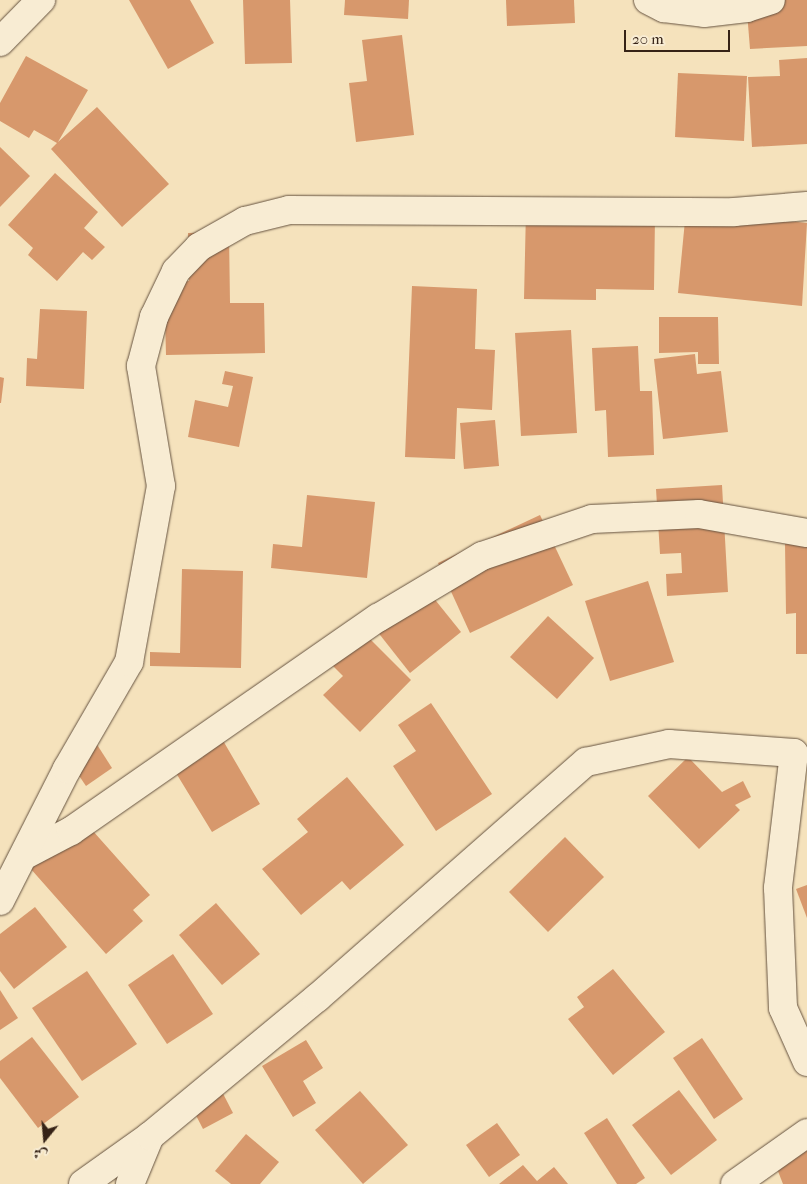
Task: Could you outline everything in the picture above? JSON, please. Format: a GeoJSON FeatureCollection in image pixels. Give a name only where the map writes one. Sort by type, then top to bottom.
{"type":"FeatureCollection","features":[{"type":"Feature","properties":{"kind":"street"},"geometry":{"type":"LineString","coordinates":[[0,42],[41,0]]}},
{"type":"Feature","properties":{"kind":"street"},"geometry":{"type":"LineString","coordinates":[[648,0],[664,8],[704,13],[747,8],[771,0]]}},
{"type":"Feature","properties":{"kind":"street"},"geometry":{"type":"LineString","coordinates":[[0,901],[26,855],[67,769],[129,662],[161,486],[142,366],[154,316],[176,271],[199,247],[245,221],[290,210],[734,212],[807,206]]}},
{"type":"Feature","properties":{"kind":"street"},"geometry":{"type":"LineString","coordinates":[[26,855],[71,831],[378,618],[482,556],[592,519],[699,514],[807,533]]}},
{"type":"Feature","properties":{"kind":"street"},"geometry":{"type":"LineString","coordinates":[[83,1184],[150,1136],[317,998],[586,762],[668,744],[800,754],[778,898],[783,1008],[807,1062]]}},
{"type":"Feature","properties":{"kind":"street"},"geometry":{"type":"LineString","coordinates":[[735,1184],[807,1132]]}},
{"type":"Feature","properties":{"kind":"street"},"geometry":{"type":"LineString","coordinates":[[130,1184],[150,1136]]}},
{"type":"Feature","properties":{"kind":"building"},"geometry":{"type":"Polygon","coordinates":[[[129,0],[190,0],[214,43],[168,69],[129,0]]]}},
{"type":"Feature","properties":{"kind":"building"},"geometry":{"type":"Polygon","coordinates":[[[243,0],[290,0],[292,63],[245,64],[243,0]]]}},
{"type":"Feature","properties":{"kind":"building"},"geometry":{"type":"Polygon","coordinates":[[[345,0],[409,0],[408,19],[344,15],[345,0]]]}},
{"type":"Feature","properties":{"kind":"building"},"geometry":{"type":"Polygon","coordinates":[[[506,0],[574,0],[575,23],[507,26],[506,0]]]}},
{"type":"Feature","properties":{"kind":"building"},"geometry":{"type":"Polygon","coordinates":[[[770,0],[807,0],[807,46],[750,49],[747,12],[770,0]]]}},
{"type":"Feature","properties":{"kind":"building"},"geometry":{"type":"Polygon","coordinates":[[[402,35],[414,135],[356,142],[349,83],[367,81],[362,40],[402,35]]]}},
{"type":"Feature","properties":{"kind":"building"},"geometry":{"type":"Polygon","coordinates":[[[26,56],[88,90],[58,142],[97,107],[169,184],[122,227],[51,149],[57,143],[34,130],[29,138],[0,121],[0,103],[26,56]]]}},
{"type":"Feature","properties":{"kind":"building"},"geometry":{"type":"Polygon","coordinates":[[[807,58],[807,144],[752,147],[748,77],[780,76],[779,60],[807,58]]]}},
{"type":"Feature","properties":{"kind":"building"},"geometry":{"type":"Polygon","coordinates":[[[678,73],[747,76],[744,141],[675,137],[678,73]]]}},
{"type":"Feature","properties":{"kind":"building"},"geometry":{"type":"Polygon","coordinates":[[[0,147],[30,176],[0,207],[0,147]]]}},
{"type":"Feature","properties":{"kind":"building"},"geometry":{"type":"Polygon","coordinates":[[[55,173],[98,212],[84,228],[105,247],[92,260],[83,252],[57,281],[28,255],[33,248],[8,225],[55,173]]]}},
{"type":"Feature","properties":{"kind":"building"},"geometry":{"type":"Polygon","coordinates":[[[526,210],[655,217],[654,290],[596,289],[596,300],[524,299],[526,210]]]}},
{"type":"Feature","properties":{"kind":"building"},"geometry":{"type":"Polygon","coordinates":[[[686,210],[807,223],[802,306],[678,293],[686,210]]]}},
{"type":"Feature","properties":{"kind":"building"},"geometry":{"type":"Polygon","coordinates":[[[229,232],[230,303],[264,303],[265,353],[166,355],[164,282],[189,281],[188,233],[229,232]]]}},
{"type":"Feature","properties":{"kind":"building"},"geometry":{"type":"Polygon","coordinates":[[[412,286],[477,289],[475,349],[495,350],[492,410],[457,408],[455,459],[405,457],[412,286]]]}},
{"type":"Feature","properties":{"kind":"building"},"geometry":{"type":"Polygon","coordinates":[[[40,309],[87,311],[84,389],[26,386],[27,358],[37,359],[40,309]]]}},
{"type":"Feature","properties":{"kind":"building"},"geometry":{"type":"Polygon","coordinates":[[[659,317],[718,317],[719,364],[698,364],[698,352],[659,353],[659,317]]]}},
{"type":"Feature","properties":{"kind":"building"},"geometry":{"type":"Polygon","coordinates":[[[571,330],[577,433],[521,436],[515,333],[571,330]]]}},
{"type":"Feature","properties":{"kind":"building"},"geometry":{"type":"Polygon","coordinates":[[[638,346],[640,391],[652,391],[654,455],[608,457],[606,410],[595,411],[592,348],[638,346]]]}},
{"type":"Feature","properties":{"kind":"building"},"geometry":{"type":"Polygon","coordinates":[[[695,354],[697,374],[721,371],[728,432],[663,439],[654,359],[695,354]]]}},
{"type":"Feature","properties":{"kind":"building"},"geometry":{"type":"Polygon","coordinates":[[[225,371],[253,377],[239,447],[188,437],[195,400],[228,407],[233,386],[222,384],[225,371]]]}},
{"type":"Feature","properties":{"kind":"building"},"geometry":{"type":"Polygon","coordinates":[[[0,377],[4,378],[1,403],[0,403],[0,377]]]}},
{"type":"Feature","properties":{"kind":"building"},"geometry":{"type":"Polygon","coordinates":[[[495,420],[499,466],[464,469],[460,423],[495,420]]]}},
{"type":"Feature","properties":{"kind":"building"},"geometry":{"type":"Polygon","coordinates":[[[722,485],[728,592],[667,596],[666,574],[682,573],[681,553],[660,554],[656,489],[722,485]]]}},
{"type":"Feature","properties":{"kind":"building"},"geometry":{"type":"Polygon","coordinates":[[[307,495],[375,502],[367,578],[271,568],[273,544],[302,547],[307,495]]]}},
{"type":"Feature","properties":{"kind":"building"},"geometry":{"type":"Polygon","coordinates":[[[540,515],[573,585],[470,633],[438,563],[540,515]]]}},
{"type":"Feature","properties":{"kind":"building"},"geometry":{"type":"Polygon","coordinates":[[[785,544],[807,544],[807,654],[796,654],[796,613],[786,614],[785,544]]]}},
{"type":"Feature","properties":{"kind":"building"},"geometry":{"type":"Polygon","coordinates":[[[182,569],[243,571],[241,668],[150,666],[150,652],[180,653],[182,569]]]}},
{"type":"Feature","properties":{"kind":"building"},"geometry":{"type":"Polygon","coordinates":[[[648,581],[674,662],[610,681],[585,601],[648,581]]]}},
{"type":"Feature","properties":{"kind":"building"},"geometry":{"type":"Polygon","coordinates":[[[424,586],[461,632],[410,673],[373,626],[424,586]]]}},
{"type":"Feature","properties":{"kind":"building"},"geometry":{"type":"Polygon","coordinates":[[[548,616],[594,658],[557,699],[510,657],[548,616]]]}},
{"type":"Feature","properties":{"kind":"building"},"geometry":{"type":"Polygon","coordinates":[[[358,627],[411,680],[360,732],[323,695],[343,676],[326,659],[358,627]]]}},
{"type":"Feature","properties":{"kind":"building"},"geometry":{"type":"Polygon","coordinates":[[[431,703],[492,794],[436,831],[393,766],[416,751],[398,725],[431,703]]]}},
{"type":"Feature","properties":{"kind":"building"},"geometry":{"type":"Polygon","coordinates":[[[218,732],[260,804],[212,832],[176,773],[203,757],[196,745],[218,732]]]}},
{"type":"Feature","properties":{"kind":"building"},"geometry":{"type":"Polygon","coordinates":[[[96,743],[112,768],[86,786],[69,761],[96,743]]]}},
{"type":"Feature","properties":{"kind":"building"},"geometry":{"type":"Polygon","coordinates":[[[688,757],[722,792],[743,781],[751,797],[735,805],[740,810],[699,849],[648,796],[688,757]]]}},
{"type":"Feature","properties":{"kind":"building"},"geometry":{"type":"Polygon","coordinates":[[[347,777],[404,845],[350,890],[342,881],[301,915],[262,869],[308,832],[297,819],[347,777]]]}},
{"type":"Feature","properties":{"kind":"building"},"geometry":{"type":"Polygon","coordinates":[[[84,821],[150,895],[133,910],[143,921],[106,954],[30,868],[84,821]]]}},
{"type":"Feature","properties":{"kind":"building"},"geometry":{"type":"Polygon","coordinates":[[[565,837],[604,877],[548,932],[509,892],[565,837]]]}},
{"type":"Feature","properties":{"kind":"building"},"geometry":{"type":"Polygon","coordinates":[[[807,885],[807,918],[796,889],[807,885]]]}},
{"type":"Feature","properties":{"kind":"building"},"geometry":{"type":"Polygon","coordinates":[[[216,903],[260,954],[222,985],[179,935],[216,903]]]}},
{"type":"Feature","properties":{"kind":"building"},"geometry":{"type":"Polygon","coordinates":[[[35,907],[67,947],[14,989],[0,971],[0,934],[35,907]]]}},
{"type":"Feature","properties":{"kind":"building"},"geometry":{"type":"Polygon","coordinates":[[[173,954],[213,1014],[167,1044],[128,985],[173,954]]]}},
{"type":"Feature","properties":{"kind":"building"},"geometry":{"type":"Polygon","coordinates":[[[613,969],[665,1032],[613,1075],[568,1019],[584,1007],[577,997],[613,969]]]}},
{"type":"Feature","properties":{"kind":"building"},"geometry":{"type":"Polygon","coordinates":[[[87,971],[137,1044],[82,1081],[32,1008],[87,971]]]}},
{"type":"Feature","properties":{"kind":"building"},"geometry":{"type":"Polygon","coordinates":[[[0,990],[18,1018],[0,1030],[0,990]]]}},
{"type":"Feature","properties":{"kind":"building"},"geometry":{"type":"Polygon","coordinates":[[[32,1037],[79,1097],[38,1128],[0,1078],[0,1061],[32,1037]]]}},
{"type":"Feature","properties":{"kind":"building"},"geometry":{"type":"Polygon","coordinates":[[[702,1038],[743,1099],[714,1119],[673,1058],[702,1038]]]}},
{"type":"Feature","properties":{"kind":"building"},"geometry":{"type":"Polygon","coordinates":[[[306,1040],[323,1068],[303,1081],[316,1103],[293,1117],[262,1066],[306,1040]]]}},
{"type":"Feature","properties":{"kind":"building"},"geometry":{"type":"Polygon","coordinates":[[[216,1080],[233,1113],[203,1129],[186,1096],[216,1080]]]}},
{"type":"Feature","properties":{"kind":"building"},"geometry":{"type":"Polygon","coordinates":[[[679,1090],[717,1140],[671,1175],[632,1125],[679,1090]]]}},
{"type":"Feature","properties":{"kind":"building"},"geometry":{"type":"Polygon","coordinates":[[[360,1091],[408,1145],[363,1184],[315,1130],[360,1091]]]}},
{"type":"Feature","properties":{"kind":"building"},"geometry":{"type":"Polygon","coordinates":[[[607,1118],[645,1178],[636,1184],[617,1184],[584,1133],[607,1118]]]}},
{"type":"Feature","properties":{"kind":"building"},"geometry":{"type":"Polygon","coordinates":[[[497,1123],[520,1155],[489,1177],[466,1145],[497,1123]]]}},
{"type":"Feature","properties":{"kind":"building"},"geometry":{"type":"Polygon","coordinates":[[[246,1134],[279,1162],[260,1184],[231,1184],[215,1171],[246,1134]]]}},
{"type":"Feature","properties":{"kind":"building"},"geometry":{"type":"Polygon","coordinates":[[[807,1148],[807,1184],[783,1184],[774,1161],[807,1148]]]}},
{"type":"Feature","properties":{"kind":"building"},"geometry":{"type":"Polygon","coordinates":[[[523,1165],[537,1181],[554,1167],[568,1184],[499,1184],[523,1165]]]}}]}
